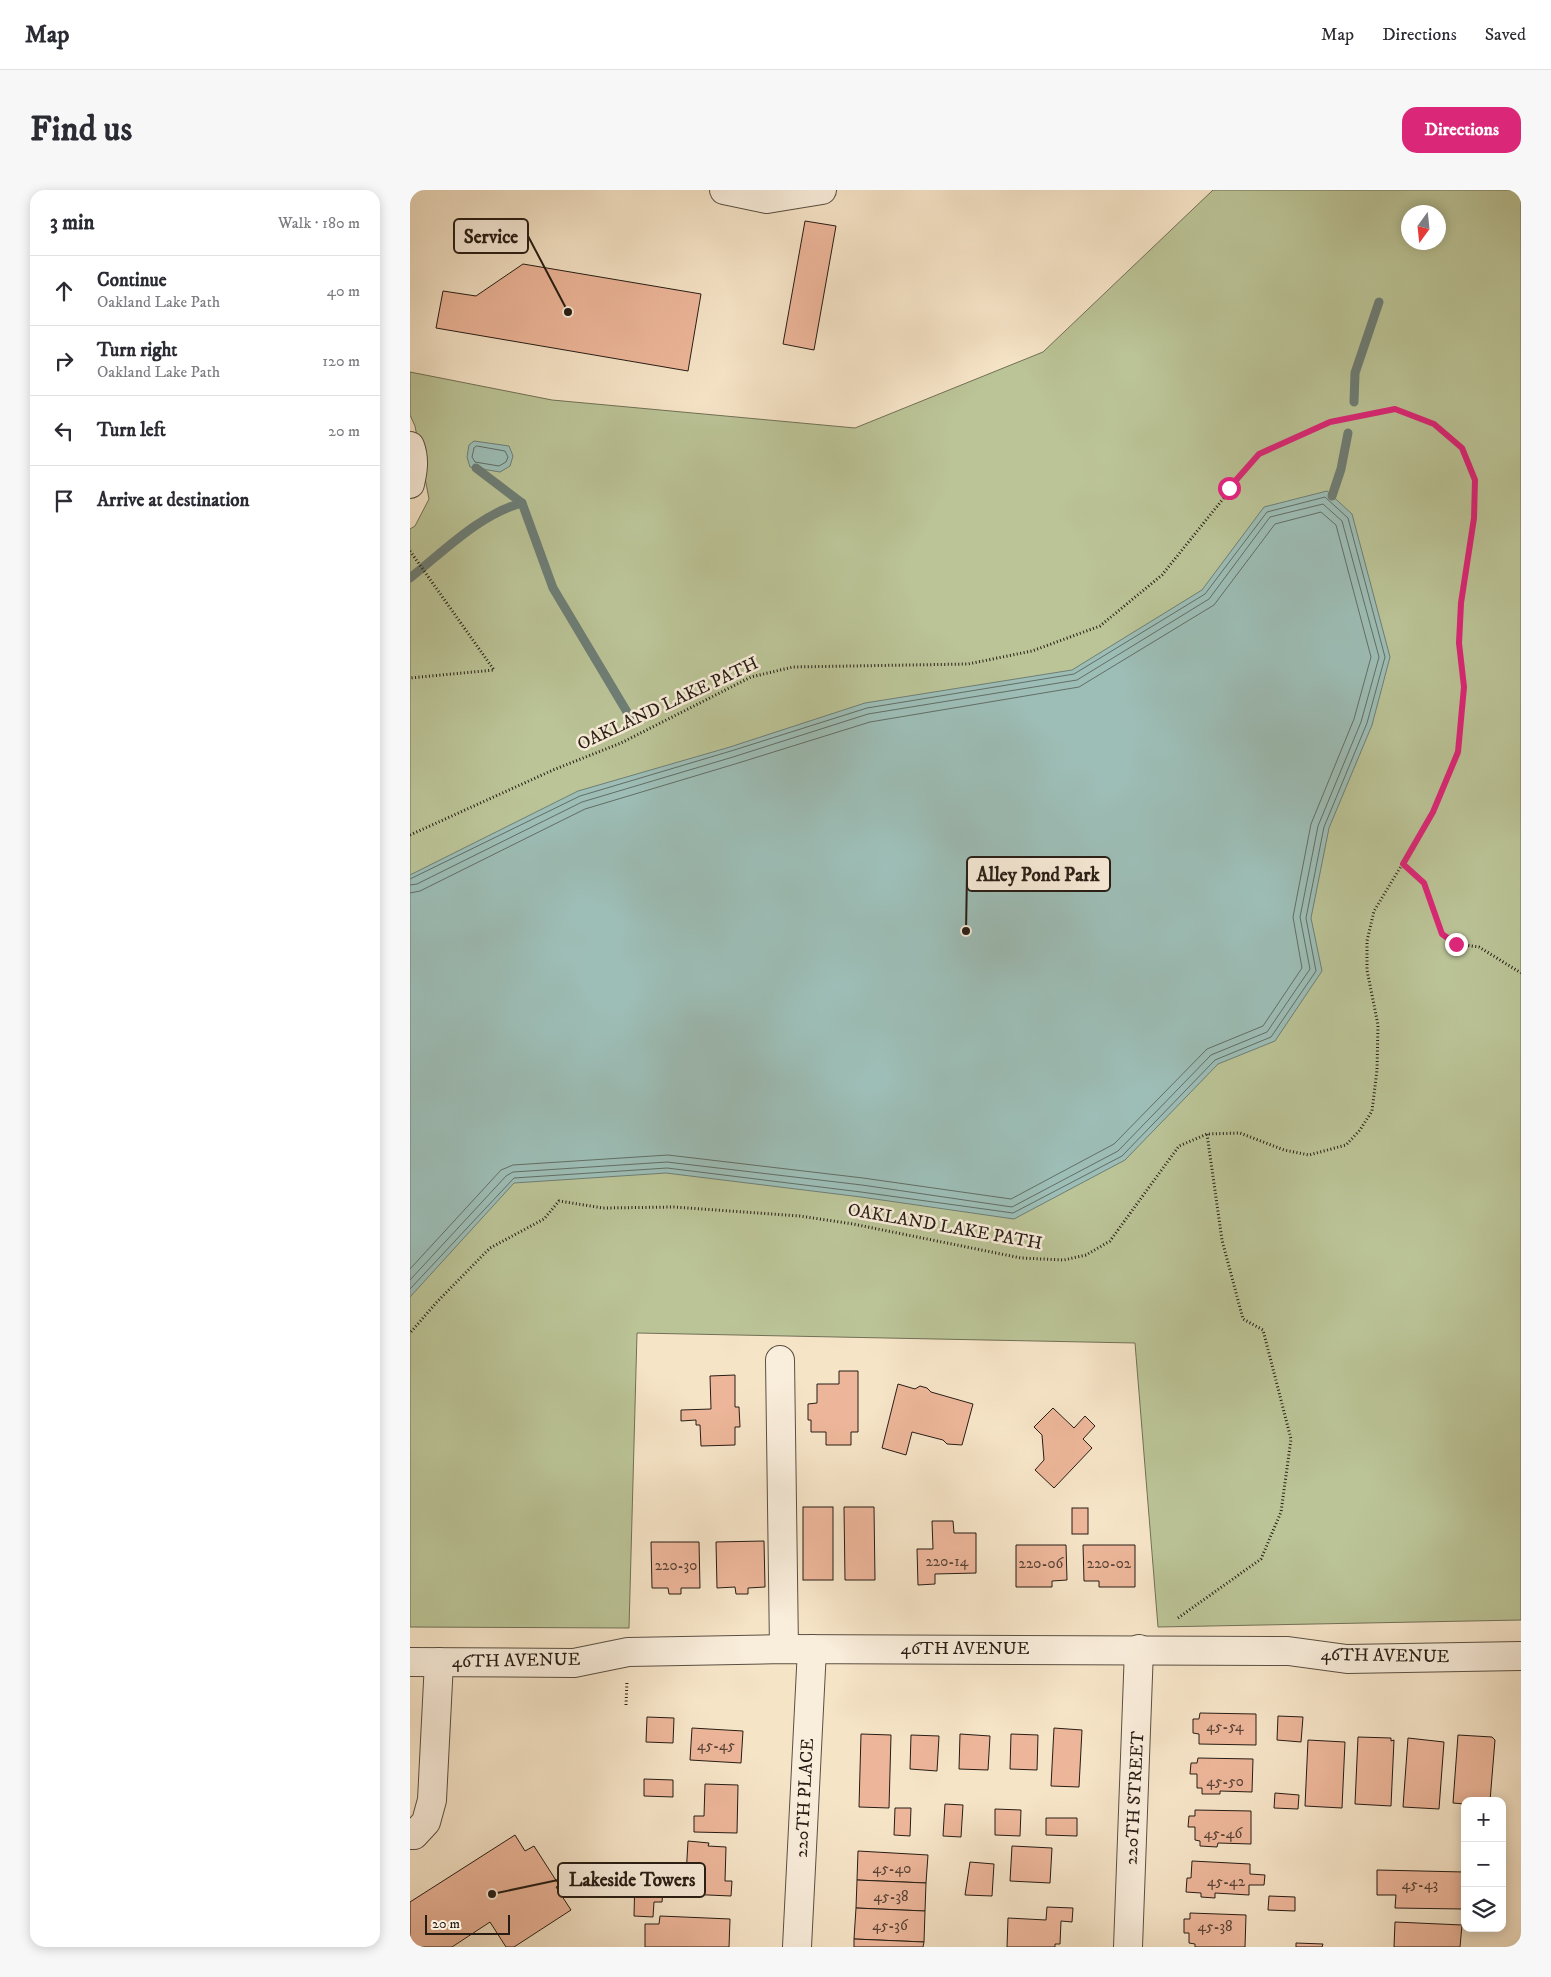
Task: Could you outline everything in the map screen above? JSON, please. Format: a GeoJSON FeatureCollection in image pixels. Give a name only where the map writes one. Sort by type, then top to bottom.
{"type":"FeatureCollection","features":[{"type":"Feature","properties":{"kind":"street"},"geometry":{"type":"LineString","coordinates":[[724,190],[767,200],[822,190]]}},
{"type":"Feature","properties":{"kind":"street"},"geometry":{"type":"LineString","coordinates":[[410,446],[413,454],[413,471],[410,484]]}},
{"type":"Feature","properties":{"kind":"street"},"geometry":{"type":"LineString","coordinates":[[780,1360],[784,1649]]}},
{"type":"Feature","properties":{"kind":"street","name":"46TH AVENUE"},"geometry":{"type":"LineString","coordinates":[[410,1662],[574,1663],[628,1652],[784,1649],[1288,1651],[1347,1659],[1521,1656]]}},
{"type":"Feature","properties":{"kind":"street","name":"220TH PLACE"},"geometry":{"type":"LineString","coordinates":[[797,1947],[812,1649]]}},
{"type":"Feature","properties":{"kind":"street","name":"220TH STREET"},"geometry":{"type":"LineString","coordinates":[[1128,1947],[1140,1649]]}},
{"type":"Feature","properties":{"kind":"street"},"geometry":{"type":"LineString","coordinates":[[410,1835],[414,1835],[426,1822],[432,1800],[439,1662]]}},
{"type":"Feature","properties":{"kind":"path","name":"OAKLAND LAKE PATH"},"geometry":{"type":"LineString","coordinates":[[410,835],[553,770],[622,743],[751,678],[793,667],[968,664],[1032,651],[1100,626],[1162,575],[1259,454],[1330,422],[1395,409],[1434,424],[1462,448],[1475,480],[1474,518],[1460,627],[1459,643],[1464,687],[1458,752],[1433,812],[1374,911],[1367,941],[1367,970],[1378,1025],[1377,1070],[1372,1111],[1360,1130],[1346,1145],[1309,1155],[1284,1150],[1240,1133],[1206,1134],[1179,1146],[1110,1240],[1086,1255],[1064,1260],[1021,1258],[853,1224],[800,1216],[674,1207],[604,1208],[558,1201],[544,1219],[490,1248],[436,1303],[410,1333]]}},
{"type":"Feature","properties":{"kind":"path"},"geometry":{"type":"LineString","coordinates":[[410,551],[494,670],[410,678]]}},
{"type":"Feature","properties":{"kind":"path"},"geometry":{"type":"LineString","coordinates":[[1403,864],[1424,883],[1442,934],[1456,944],[1479,947],[1521,972]]}},
{"type":"Feature","properties":{"kind":"path"},"geometry":{"type":"LineString","coordinates":[[1178,1618],[1262,1559],[1281,1512],[1291,1439],[1263,1330],[1243,1319],[1222,1240],[1206,1134]]}},
{"type":"Feature","properties":{"kind":"path"},"geometry":{"type":"LineString","coordinates":[[626,1697],[626,1705]]}},
{"type":"Feature","properties":{"kind":"green space"},"geometry":{"type":"Polygon","coordinates":[[[1213,190],[1521,190],[1521,1620],[1158,1627],[1135,1343],[637,1333],[629,1628],[410,1627],[410,529],[415,526],[429,499],[415,426],[410,415],[410,372],[552,400],[855,428],[1043,352],[1213,190]]]}},
{"type":"Feature","properties":{"kind":"water"},"geometry":{"type":"Polygon","coordinates":[[[474,441],[509,446],[513,456],[510,466],[500,472],[470,467],[467,457],[469,445],[474,441]]]}},
{"type":"Feature","properties":{"kind":"water"},"geometry":{"type":"Polygon","coordinates":[[[1327,491],[1352,514],[1390,657],[1372,725],[1329,828],[1311,918],[1322,971],[1275,1041],[1218,1064],[1125,1160],[1014,1219],[861,1197],[666,1173],[514,1183],[410,1297],[410,875],[578,791],[730,747],[865,703],[1072,670],[1202,590],[1264,507],[1327,491]]]}},
{"type":"Feature","properties":{"kind":"building"},"geometry":{"type":"Polygon","coordinates":[[[805,221],[836,226],[814,350],[783,344],[805,221]]]}},
{"type":"Feature","properties":{"kind":"building"},"geometry":{"type":"Polygon","coordinates":[[[523,264],[701,294],[688,371],[436,328],[443,291],[476,296],[523,264]]]}},
{"type":"Feature","properties":{"kind":"building"},"geometry":{"type":"Polygon","coordinates":[[[839,1371],[858,1371],[858,1432],[851,1432],[851,1445],[826,1445],[826,1432],[811,1432],[811,1420],[808,1420],[808,1404],[817,1403],[817,1384],[839,1384],[839,1371]]]}},
{"type":"Feature","properties":{"kind":"building"},"geometry":{"type":"Polygon","coordinates":[[[735,1375],[735,1407],[739,1407],[740,1427],[735,1427],[735,1445],[701,1446],[700,1425],[696,1425],[696,1420],[681,1421],[681,1410],[711,1409],[710,1376],[735,1375]]]}},
{"type":"Feature","properties":{"kind":"building"},"geometry":{"type":"Polygon","coordinates":[[[898,1384],[915,1389],[920,1386],[927,1388],[931,1392],[973,1404],[962,1445],[947,1444],[943,1440],[912,1432],[906,1455],[882,1448],[898,1384]]]}},
{"type":"Feature","properties":{"kind":"building"},"geometry":{"type":"Polygon","coordinates":[[[1053,1408],[1074,1428],[1085,1416],[1095,1426],[1083,1439],[1092,1448],[1054,1488],[1035,1470],[1044,1460],[1042,1435],[1034,1427],[1053,1408]]]}},
{"type":"Feature","properties":{"kind":"building"},"geometry":{"type":"Polygon","coordinates":[[[803,1507],[833,1507],[833,1580],[803,1580],[803,1507]]]}},
{"type":"Feature","properties":{"kind":"building"},"geometry":{"type":"Polygon","coordinates":[[[844,1507],[874,1507],[875,1580],[845,1580],[844,1507]]]}},
{"type":"Feature","properties":{"kind":"building"},"geometry":{"type":"Polygon","coordinates":[[[1072,1508],[1088,1508],[1088,1534],[1072,1534],[1072,1508]]]}},
{"type":"Feature","properties":{"kind":"building"},"geometry":{"type":"Polygon","coordinates":[[[932,1521],[953,1521],[954,1533],[976,1533],[976,1573],[935,1574],[935,1584],[918,1585],[917,1549],[933,1549],[932,1521]]]}},
{"type":"Feature","properties":{"kind":"building"},"geometry":{"type":"Polygon","coordinates":[[[764,1541],[765,1587],[748,1588],[748,1594],[736,1594],[735,1587],[717,1588],[716,1542],[764,1541]]]}},
{"type":"Feature","properties":{"kind":"building"},"geometry":{"type":"Polygon","coordinates":[[[651,1542],[699,1542],[700,1588],[681,1588],[681,1594],[669,1594],[668,1588],[652,1588],[651,1542]]]}},
{"type":"Feature","properties":{"kind":"building"},"geometry":{"type":"Polygon","coordinates":[[[1016,1545],[1066,1545],[1067,1580],[1052,1581],[1052,1587],[1016,1587],[1016,1545]]]}},
{"type":"Feature","properties":{"kind":"building"},"geometry":{"type":"Polygon","coordinates":[[[1083,1545],[1135,1545],[1135,1587],[1099,1587],[1099,1581],[1084,1581],[1083,1545]]]}},
{"type":"Feature","properties":{"kind":"building"},"geometry":{"type":"Polygon","coordinates":[[[1200,1713],[1256,1714],[1256,1745],[1199,1744],[1199,1734],[1193,1733],[1193,1719],[1199,1719],[1200,1713]]]}},
{"type":"Feature","properties":{"kind":"building"},"geometry":{"type":"Polygon","coordinates":[[[1278,1716],[1303,1717],[1301,1742],[1277,1740],[1278,1716]]]}},
{"type":"Feature","properties":{"kind":"building"},"geometry":{"type":"Polygon","coordinates":[[[647,1717],[674,1718],[673,1743],[646,1742],[647,1717]]]}},
{"type":"Feature","properties":{"kind":"building"},"geometry":{"type":"Polygon","coordinates":[[[692,1728],[743,1731],[741,1763],[690,1760],[692,1728]]]}},
{"type":"Feature","properties":{"kind":"building"},"geometry":{"type":"Polygon","coordinates":[[[1054,1728],[1082,1730],[1079,1787],[1051,1786],[1054,1728]]]}},
{"type":"Feature","properties":{"kind":"building"},"geometry":{"type":"Polygon","coordinates":[[[861,1734],[891,1735],[889,1808],[859,1807],[861,1734]]]}},
{"type":"Feature","properties":{"kind":"building"},"geometry":{"type":"Polygon","coordinates":[[[960,1734],[990,1736],[988,1770],[959,1769],[960,1734]]]}},
{"type":"Feature","properties":{"kind":"building"},"geometry":{"type":"Polygon","coordinates":[[[1011,1734],[1038,1735],[1037,1770],[1010,1769],[1011,1734]]]}},
{"type":"Feature","properties":{"kind":"building"},"geometry":{"type":"Polygon","coordinates":[[[911,1735],[939,1736],[937,1771],[910,1769],[911,1735]]]}},
{"type":"Feature","properties":{"kind":"building"},"geometry":{"type":"Polygon","coordinates":[[[1458,1735],[1492,1737],[1495,1740],[1490,1797],[1461,1797],[1461,1804],[1453,1803],[1458,1735]]]}},
{"type":"Feature","properties":{"kind":"building"},"geometry":{"type":"Polygon","coordinates":[[[1358,1737],[1391,1738],[1391,1741],[1394,1740],[1391,1806],[1355,1804],[1358,1737]]]}},
{"type":"Feature","properties":{"kind":"building"},"geometry":{"type":"Polygon","coordinates":[[[1408,1738],[1444,1742],[1439,1809],[1403,1807],[1408,1738]]]}},
{"type":"Feature","properties":{"kind":"building"},"geometry":{"type":"Polygon","coordinates":[[[1308,1740],[1345,1742],[1342,1808],[1305,1806],[1308,1740]]]}},
{"type":"Feature","properties":{"kind":"building"},"geometry":{"type":"Polygon","coordinates":[[[1198,1758],[1253,1759],[1252,1792],[1220,1791],[1220,1794],[1202,1794],[1202,1788],[1197,1788],[1197,1774],[1190,1774],[1191,1763],[1197,1763],[1198,1758]]]}},
{"type":"Feature","properties":{"kind":"building"},"geometry":{"type":"Polygon","coordinates":[[[644,1779],[673,1780],[673,1797],[644,1796],[644,1779]]]}},
{"type":"Feature","properties":{"kind":"building"},"geometry":{"type":"Polygon","coordinates":[[[705,1784],[738,1785],[737,1833],[694,1832],[694,1816],[704,1816],[705,1784]]]}},
{"type":"Feature","properties":{"kind":"building"},"geometry":{"type":"Polygon","coordinates":[[[1275,1793],[1299,1795],[1298,1809],[1274,1808],[1275,1793]]]}},
{"type":"Feature","properties":{"kind":"building"},"geometry":{"type":"Polygon","coordinates":[[[945,1804],[963,1805],[961,1837],[943,1836],[945,1804]]]}},
{"type":"Feature","properties":{"kind":"building"},"geometry":{"type":"Polygon","coordinates":[[[895,1808],[911,1808],[910,1836],[894,1835],[895,1808]]]}},
{"type":"Feature","properties":{"kind":"building"},"geometry":{"type":"Polygon","coordinates":[[[995,1809],[1021,1810],[1020,1836],[995,1835],[995,1809]]]}},
{"type":"Feature","properties":{"kind":"building"},"geometry":{"type":"Polygon","coordinates":[[[1195,1810],[1251,1811],[1251,1844],[1218,1843],[1217,1847],[1200,1846],[1200,1841],[1195,1840],[1195,1827],[1188,1827],[1189,1816],[1195,1816],[1195,1810]]]}},
{"type":"Feature","properties":{"kind":"building"},"geometry":{"type":"Polygon","coordinates":[[[1046,1818],[1077,1818],[1077,1836],[1046,1835],[1046,1818]]]}},
{"type":"Feature","properties":{"kind":"building"},"geometry":{"type":"Polygon","coordinates":[[[515,1835],[525,1851],[534,1846],[559,1885],[556,1887],[571,1910],[514,1947],[506,1947],[490,1922],[452,1947],[410,1947],[410,1902],[515,1835]]]}},
{"type":"Feature","properties":{"kind":"building"},"geometry":{"type":"Polygon","coordinates":[[[688,1841],[709,1843],[708,1846],[726,1847],[725,1881],[732,1881],[731,1896],[685,1894],[688,1841]]]}},
{"type":"Feature","properties":{"kind":"building"},"geometry":{"type":"Polygon","coordinates":[[[1012,1846],[1052,1848],[1050,1883],[1010,1881],[1012,1846]]]}},
{"type":"Feature","properties":{"kind":"building"},"geometry":{"type":"Polygon","coordinates":[[[858,1851],[928,1855],[926,1883],[857,1880],[858,1851]]]}},
{"type":"Feature","properties":{"kind":"building"},"geometry":{"type":"Polygon","coordinates":[[[1192,1861],[1250,1864],[1250,1874],[1265,1875],[1264,1885],[1249,1885],[1249,1895],[1215,1893],[1215,1898],[1201,1897],[1201,1893],[1186,1892],[1187,1878],[1191,1878],[1192,1861]]]}},
{"type":"Feature","properties":{"kind":"building"},"geometry":{"type":"Polygon","coordinates":[[[970,1862],[994,1864],[992,1896],[965,1895],[970,1862]]]}},
{"type":"Feature","properties":{"kind":"building"},"geometry":{"type":"Polygon","coordinates":[[[1377,1870],[1461,1872],[1461,1909],[1395,1908],[1396,1895],[1377,1895],[1377,1870]]]}},
{"type":"Feature","properties":{"kind":"building"},"geometry":{"type":"Polygon","coordinates":[[[635,1876],[664,1877],[662,1902],[654,1902],[653,1917],[634,1916],[635,1876]]]}},
{"type":"Feature","properties":{"kind":"building"},"geometry":{"type":"Polygon","coordinates":[[[857,1880],[926,1883],[925,1911],[856,1908],[857,1880]]]}},
{"type":"Feature","properties":{"kind":"building"},"geometry":{"type":"Polygon","coordinates":[[[1269,1896],[1295,1897],[1295,1911],[1268,1910],[1269,1896]]]}},
{"type":"Feature","properties":{"kind":"building"},"geometry":{"type":"Polygon","coordinates":[[[1047,1907],[1073,1908],[1072,1922],[1061,1921],[1060,1944],[1055,1944],[1055,1947],[1007,1947],[1008,1918],[1046,1920],[1047,1907]]]}},
{"type":"Feature","properties":{"kind":"building"},"geometry":{"type":"Polygon","coordinates":[[[856,1908],[925,1911],[924,1942],[854,1939],[856,1908]]]}},
{"type":"Feature","properties":{"kind":"building"},"geometry":{"type":"Polygon","coordinates":[[[1190,1913],[1246,1915],[1245,1947],[1195,1947],[1195,1944],[1189,1943],[1189,1933],[1184,1933],[1184,1919],[1190,1919],[1190,1913]]]}},
{"type":"Feature","properties":{"kind":"building"},"geometry":{"type":"Polygon","coordinates":[[[660,1916],[730,1919],[729,1947],[645,1947],[645,1924],[659,1924],[660,1916]]]}},
{"type":"Feature","properties":{"kind":"building"},"geometry":{"type":"Polygon","coordinates":[[[1395,1922],[1461,1925],[1460,1947],[1394,1947],[1395,1922]]]}},
{"type":"Feature","properties":{"kind":"building"},"geometry":{"type":"Polygon","coordinates":[[[854,1939],[924,1942],[923,1947],[854,1947],[854,1939]]]}},
{"type":"Feature","properties":{"kind":"building"},"geometry":{"type":"Polygon","coordinates":[[[1296,1943],[1323,1944],[1322,1947],[1296,1947],[1296,1943]]]}},
{"type":"Feature","properties":{"kind":"waterway"},"geometry":{"type":"LineString","coordinates":[[1354,402],[1355,373],[1379,302]]}},
{"type":"Feature","properties":{"kind":"waterway"},"geometry":{"type":"LineString","coordinates":[[1332,496],[1341,469],[1348,433]]}},
{"type":"Feature","properties":{"kind":"waterway"},"geometry":{"type":"LineString","coordinates":[[476,468],[522,503]]}},
{"type":"Feature","properties":{"kind":"waterway"},"geometry":{"type":"LineString","coordinates":[[410,578],[477,524],[507,508],[522,503],[553,588],[630,717]]}},
{"type":"Feature","properties":{"kind":"place","name":"Service"},"geometry":{"type":"Point","coordinates":[568,312]}},
{"type":"Feature","properties":{"kind":"place","name":"Alley Pond Park"},"geometry":{"type":"Point","coordinates":[966,931]}},
{"type":"Feature","properties":{"kind":"place","name":"Lakeside Towers"},"geometry":{"type":"Point","coordinates":[492,1894]}},
{"type":"Feature","properties":{"kind":"route"},"geometry":{"type":"LineString","coordinates":[[1229,488],[1259,454],[1330,422],[1395,409],[1434,424],[1462,448],[1475,480],[1474,518],[1461,603],[1459,643],[1464,687],[1458,752],[1433,812],[1403,864],[1424,883],[1442,934],[1456,944]]}}]}
